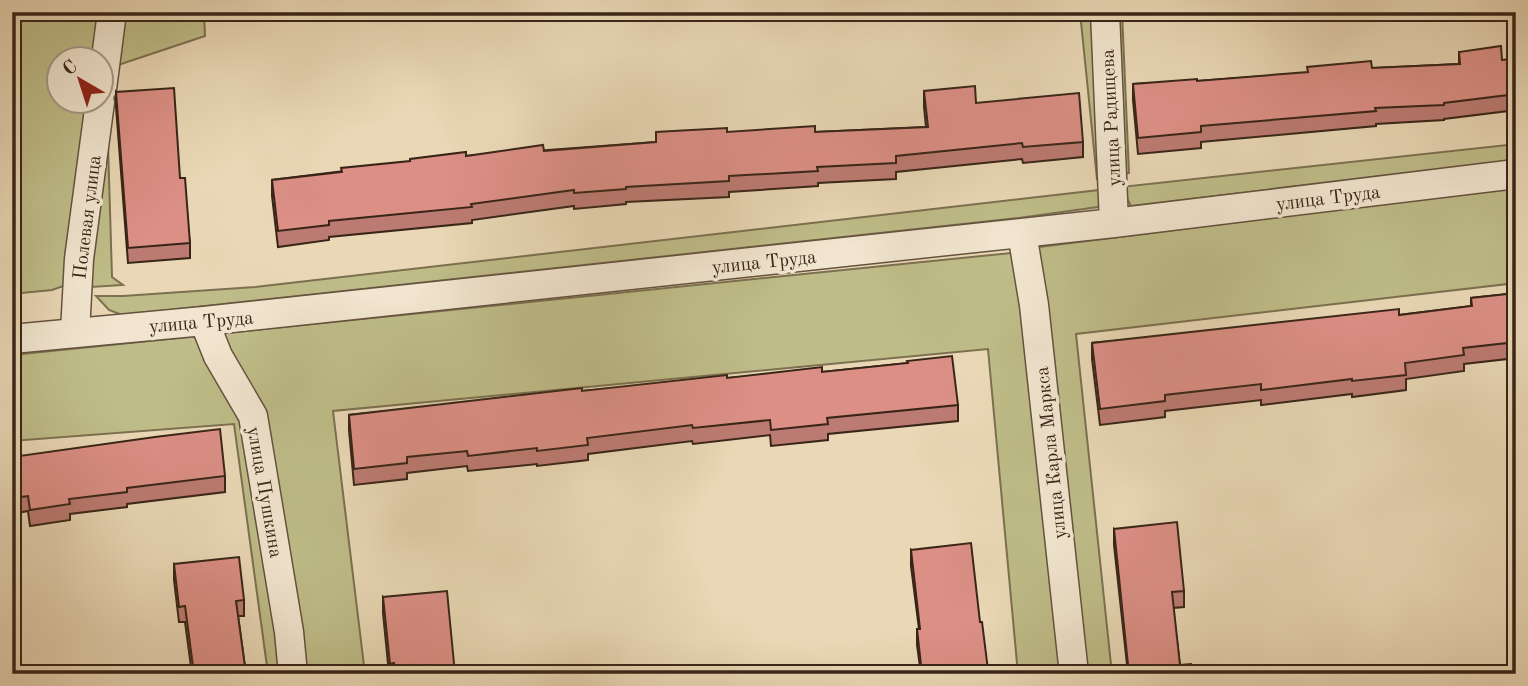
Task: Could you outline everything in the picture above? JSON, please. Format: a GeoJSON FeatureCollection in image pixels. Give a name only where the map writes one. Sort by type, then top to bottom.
{"type":"FeatureCollection","features":[{"type":"Feature","properties":{"kind":"street"},"geometry":{"type":"LineString","coordinates":[[108,46],[112,12]]}},
{"type":"Feature","properties":{"kind":"street","name":"улица Радищева"},"geometry":{"type":"LineString","coordinates":[[1105,12],[1114,223]]}},
{"type":"Feature","properties":{"kind":"street","name":"Полевая улица"},"geometry":{"type":"LineString","coordinates":[[75,332],[79,259],[98,116]]}},
{"type":"Feature","properties":{"kind":"street","name":"улица Труда"},"geometry":{"type":"LineString","coordinates":[[12,339],[204,321],[1114,223],[1516,174]]}},
{"type":"Feature","properties":{"kind":"street","name":"улица Карла Маркса"},"geometry":{"type":"LineString","coordinates":[[1022,233],[1034,305],[1074,674]]}},
{"type":"Feature","properties":{"kind":"street","name":"улица Пушкина"},"geometry":{"type":"LineString","coordinates":[[204,321],[218,356],[253,416],[289,632],[293,674]]}},
{"type":"Feature","properties":{"kind":"shaded area"},"geometry":{"type":"Polygon","coordinates":[[[12,12],[100,12],[96,46],[46,46],[46,116],[86,116],[66,285],[52,290],[12,294],[12,12]]]}},
{"type":"Feature","properties":{"kind":"shaded area"},"geometry":{"type":"Polygon","coordinates":[[[119,12],[204,12],[205,36],[118,65],[116,73],[116,46],[114,46],[119,12]]]}},
{"type":"Feature","properties":{"kind":"shaded area"},"geometry":{"type":"Polygon","coordinates":[[[1080,12],[1098,12],[1107,177],[1097,179],[1080,12]]]}},
{"type":"Feature","properties":{"kind":"shaded area"},"geometry":{"type":"Polygon","coordinates":[[[1112,12],[1122,12],[1129,173],[1121,175],[1112,12]]]}},
{"type":"Feature","properties":{"kind":"shaded area"},"geometry":{"type":"Polygon","coordinates":[[[103,116],[107,116],[112,277],[123,285],[91,287],[91,252],[103,116]]]}},
{"type":"Feature","properties":{"kind":"shaded area"},"geometry":{"type":"Polygon","coordinates":[[[1516,144],[1516,160],[1131,206],[1121,187],[1516,144]]]}},
{"type":"Feature","properties":{"kind":"shaded area"},"geometry":{"type":"Polygon","coordinates":[[[1516,187],[1516,283],[1076,334],[1112,674],[1081,674],[1036,270],[1039,247],[1516,187]]]}},
{"type":"Feature","properties":{"kind":"shaded area"},"geometry":{"type":"Polygon","coordinates":[[[1108,189],[1098,207],[1019,218],[122,315],[109,310],[96,296],[255,287],[1108,189]]]}},
{"type":"Feature","properties":{"kind":"shaded area"},"geometry":{"type":"Polygon","coordinates":[[[1011,253],[1018,274],[1063,674],[1018,674],[988,349],[333,411],[365,674],[301,674],[223,344],[224,333],[1011,253]]]}},
{"type":"Feature","properties":{"kind":"shaded area"},"geometry":{"type":"Polygon","coordinates":[[[198,336],[245,419],[286,674],[268,674],[234,424],[12,441],[12,355],[198,336]]]}},
{"type":"Feature","properties":{"kind":"building"},"geometry":{"type":"Polygon","coordinates":[[[1501,46],[1502,60],[1516,59],[1516,94],[1444,105],[1375,108],[1376,111],[1201,126],[1201,132],[1138,138],[1133,84],[1308,72],[1307,67],[1371,61],[1372,68],[1460,64],[1459,52],[1501,46]]]}},
{"type":"Feature","properties":{"kind":"building"},"geometry":{"type":"Polygon","coordinates":[[[975,86],[976,103],[1079,93],[1083,142],[1023,147],[1022,143],[896,156],[896,163],[817,167],[818,171],[729,176],[729,181],[574,193],[574,190],[471,204],[472,207],[329,221],[329,225],[278,231],[272,180],[466,152],[466,156],[543,145],[544,151],[656,142],[656,132],[727,128],[727,132],[815,126],[815,132],[928,127],[924,91],[975,86]]]}},
{"type":"Feature","properties":{"kind":"building"},"geometry":{"type":"Polygon","coordinates":[[[174,88],[180,178],[185,178],[190,243],[128,248],[116,92],[174,88]]]}},
{"type":"Feature","properties":{"kind":"building"},"geometry":{"type":"Polygon","coordinates":[[[1516,293],[1516,342],[1463,348],[1464,355],[1405,363],[1406,375],[1261,390],[1261,384],[1165,395],[1165,401],[1100,409],[1092,343],[1399,309],[1399,315],[1472,306],[1471,298],[1516,293]]]}},
{"type":"Feature","properties":{"kind":"building"},"geometry":{"type":"Polygon","coordinates":[[[952,356],[958,405],[827,418],[828,424],[771,430],[770,420],[693,428],[692,425],[587,438],[588,445],[468,456],[467,451],[407,457],[407,463],[354,469],[349,415],[582,388],[582,391],[822,367],[822,372],[952,356]]]}},
{"type":"Feature","properties":{"kind":"building"},"geometry":{"type":"Polygon","coordinates":[[[220,429],[225,476],[127,488],[127,492],[69,499],[70,504],[30,510],[28,496],[12,498],[12,457],[220,429]]]}},
{"type":"Feature","properties":{"kind":"building"},"geometry":{"type":"Polygon","coordinates":[[[1177,522],[1184,591],[1172,592],[1180,665],[1191,664],[1192,674],[1129,674],[1114,529],[1177,522]]]}},
{"type":"Feature","properties":{"kind":"building"},"geometry":{"type":"Polygon","coordinates":[[[971,543],[988,670],[982,671],[982,674],[922,674],[911,550],[971,543]]]}},
{"type":"Feature","properties":{"kind":"building"},"geometry":{"type":"Polygon","coordinates":[[[239,557],[244,600],[236,601],[246,674],[194,674],[185,606],[179,607],[174,564],[239,557]]]}},
{"type":"Feature","properties":{"kind":"building"},"geometry":{"type":"Polygon","coordinates":[[[447,591],[455,674],[395,674],[394,663],[390,664],[383,597],[447,591]]]}}]}
